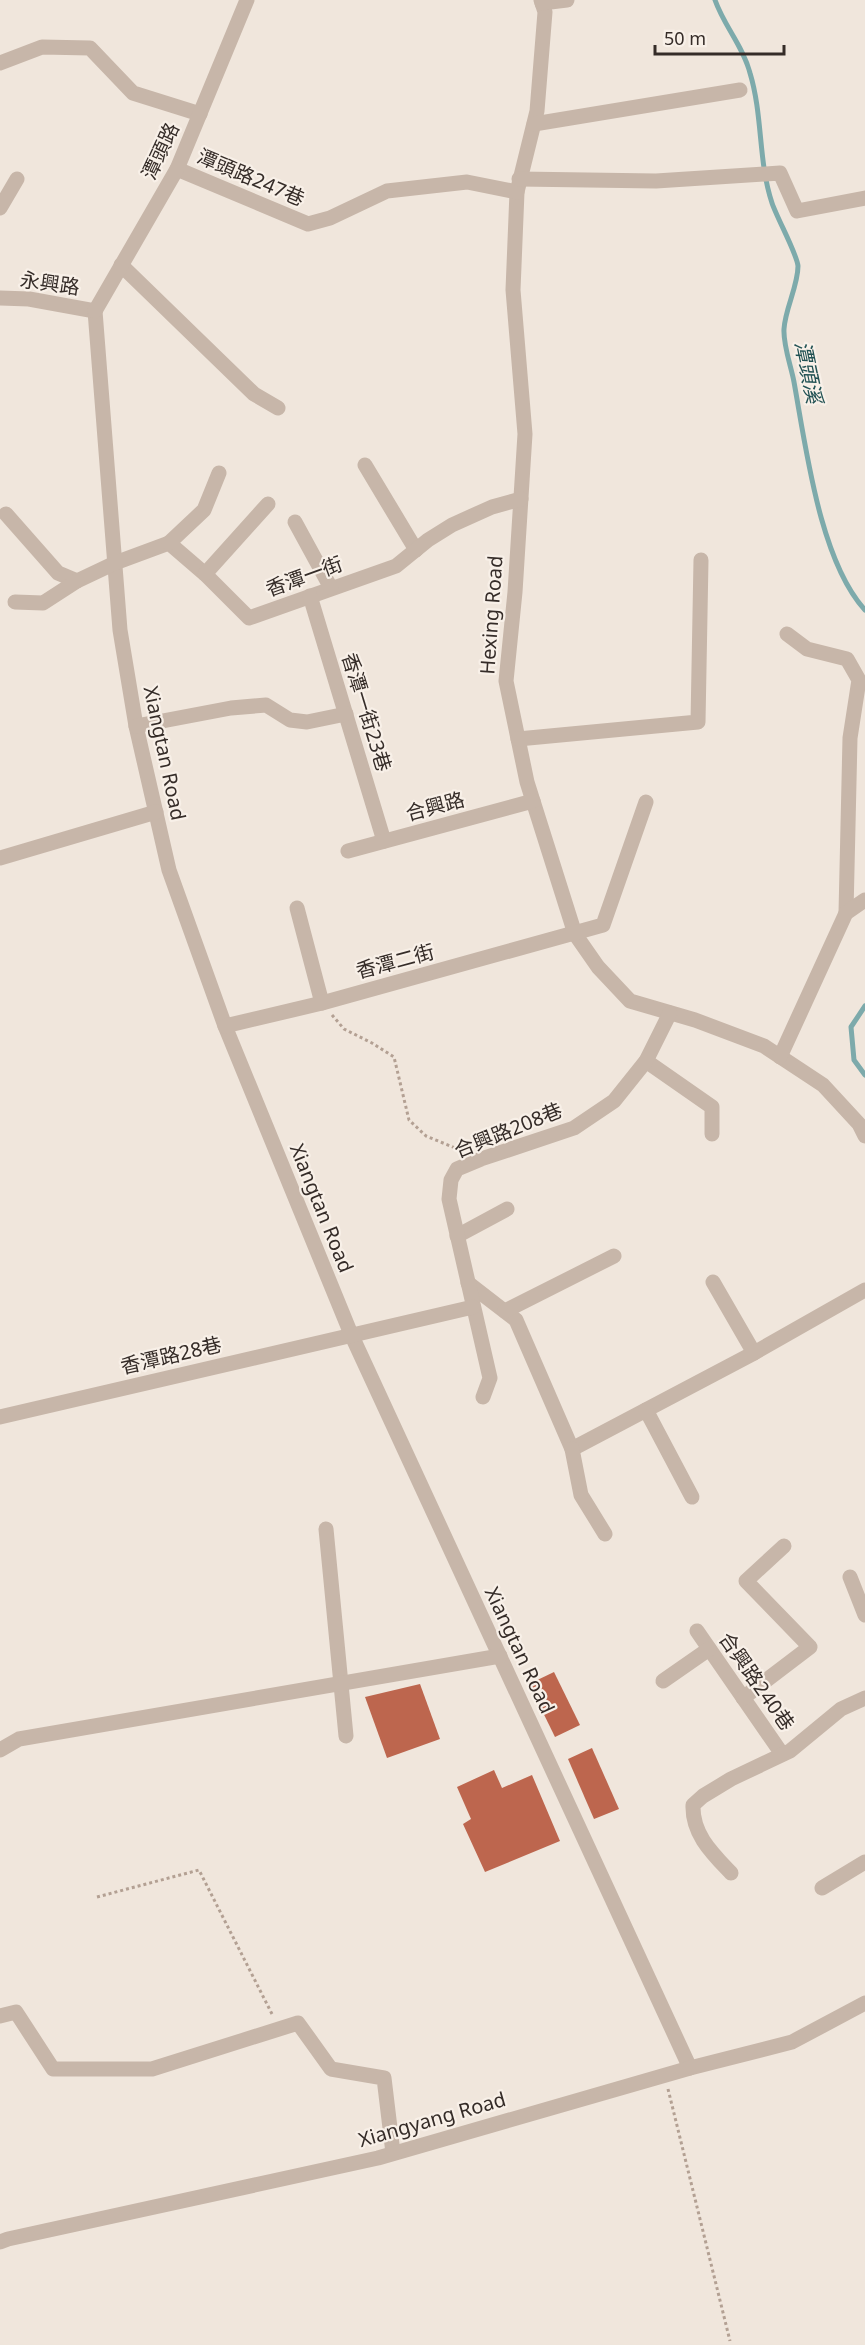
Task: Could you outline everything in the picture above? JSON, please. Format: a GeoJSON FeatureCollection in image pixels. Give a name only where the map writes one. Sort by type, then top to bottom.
{"type":"FeatureCollection","features":[{"type":"Feature","properties":{"kind":"street","name":"潭頭路"},"geometry":{"type":"LineString","coordinates":[[95,311],[177,170],[247,0]]}},
{"type":"Feature","properties":{"kind":"street"},"geometry":{"type":"LineString","coordinates":[[542,2],[567,0]]}},
{"type":"Feature","properties":{"kind":"street","name":"Hexing Road"},"geometry":{"type":"LineString","coordinates":[[542,2],[545,12],[537,111],[518,185],[513,290],[525,434],[506,681],[533,801],[575,934],[597,967],[630,1001],[764,1046],[823,1084],[859,1124],[865,1136]]}},
{"type":"Feature","properties":{"kind":"street"},"geometry":{"type":"LineString","coordinates":[[0,63],[42,47],[90,48],[133,93],[200,114]]}},
{"type":"Feature","properties":{"kind":"street"},"geometry":{"type":"LineString","coordinates":[[534,124],[740,90]]}},
{"type":"Feature","properties":{"kind":"street","name":"潭頭路247巷"},"geometry":{"type":"LineString","coordinates":[[177,170],[308,224],[330,218],[387,191],[468,182],[518,185],[656,182],[780,173],[797,211],[865,198]]}},
{"type":"Feature","properties":{"kind":"street"},"geometry":{"type":"LineString","coordinates":[[0,207],[17,179]]}},
{"type":"Feature","properties":{"kind":"street"},"geometry":{"type":"LineString","coordinates":[[121,265],[254,394],[278,408]]}},
{"type":"Feature","properties":{"kind":"street","name":"永興路"},"geometry":{"type":"LineString","coordinates":[[0,298],[28,299],[95,311]]}},
{"type":"Feature","properties":{"kind":"street","name":"Xiangtan Road"},"geometry":{"type":"LineString","coordinates":[[95,311],[120,630],[136,726],[170,870],[225,1026],[351,1334],[690,2068]]}},
{"type":"Feature","properties":{"kind":"street"},"geometry":{"type":"LineString","coordinates":[[365,465],[416,550]]}},
{"type":"Feature","properties":{"kind":"street"},"geometry":{"type":"LineString","coordinates":[[15,602],[43,603],[77,581],[169,543],[204,510],[219,473]]}},
{"type":"Feature","properties":{"kind":"street","name":"香潭一街"},"geometry":{"type":"LineString","coordinates":[[169,543],[205,574],[249,618],[396,566],[452,525],[492,507],[520,499]]}},
{"type":"Feature","properties":{"kind":"street"},"geometry":{"type":"LineString","coordinates":[[205,574],[268,504]]}},
{"type":"Feature","properties":{"kind":"street"},"geometry":{"type":"LineString","coordinates":[[6,514],[58,573],[77,581]]}},
{"type":"Feature","properties":{"kind":"street"},"geometry":{"type":"LineString","coordinates":[[295,522],[331,588]]}},
{"type":"Feature","properties":{"kind":"street"},"geometry":{"type":"LineString","coordinates":[[518,739],[698,722],[701,560]]}},
{"type":"Feature","properties":{"kind":"street","name":"香潭一街23巷"},"geometry":{"type":"LineString","coordinates":[[310,596],[384,841]]}},
{"type":"Feature","properties":{"kind":"street"},"geometry":{"type":"LineString","coordinates":[[780,1057],[846,913],[850,738],[862,679],[847,659],[807,649],[787,634]]}},
{"type":"Feature","properties":{"kind":"street"},"geometry":{"type":"LineString","coordinates":[[136,726],[231,708],[266,705],[290,720],[307,722],[346,714]]}},
{"type":"Feature","properties":{"kind":"street","name":"合興路"},"geometry":{"type":"LineString","coordinates":[[348,851],[533,801]]}},
{"type":"Feature","properties":{"kind":"street","name":"香潭二街"},"geometry":{"type":"LineString","coordinates":[[225,1026],[322,1003],[603,926],[646,802]]}},
{"type":"Feature","properties":{"kind":"street"},"geometry":{"type":"LineString","coordinates":[[0,858],[156,812]]}},
{"type":"Feature","properties":{"kind":"street"},"geometry":{"type":"LineString","coordinates":[[846,913],[865,900]]}},
{"type":"Feature","properties":{"kind":"street"},"geometry":{"type":"LineString","coordinates":[[297,908],[322,1003]]}},
{"type":"Feature","properties":{"kind":"street","name":"合興路208巷"},"geometry":{"type":"LineString","coordinates":[[483,1397],[490,1378],[449,1199],[450,1180],[457,1169],[574,1128],[614,1101],[646,1061],[670,1013]]}},
{"type":"Feature","properties":{"kind":"street"},"geometry":{"type":"LineString","coordinates":[[646,1061],[712,1107],[711,1134]]}},
{"type":"Feature","properties":{"kind":"street"},"geometry":{"type":"LineString","coordinates":[[457,1236],[507,1209]]}},
{"type":"Feature","properties":{"kind":"street"},"geometry":{"type":"LineString","coordinates":[[505,1311],[614,1256]]}},
{"type":"Feature","properties":{"kind":"street"},"geometry":{"type":"LineString","coordinates":[[713,1282],[754,1353]]}},
{"type":"Feature","properties":{"kind":"street"},"geometry":{"type":"LineString","coordinates":[[468,1283],[516,1320],[572,1449],[581,1495],[605,1534]]}},
{"type":"Feature","properties":{"kind":"street"},"geometry":{"type":"LineString","coordinates":[[572,1449],[754,1353],[865,1290]]}},
{"type":"Feature","properties":{"kind":"street","name":"香潭路28巷"},"geometry":{"type":"LineString","coordinates":[[0,1417],[473,1307]]}},
{"type":"Feature","properties":{"kind":"street"},"geometry":{"type":"LineString","coordinates":[[646,1410],[692,1497]]}},
{"type":"Feature","properties":{"kind":"street"},"geometry":{"type":"LineString","coordinates":[[326,1529],[346,1736]]}},
{"type":"Feature","properties":{"kind":"street"},"geometry":{"type":"LineString","coordinates":[[743,1698],[810,1647],[746,1581],[784,1546]]}},
{"type":"Feature","properties":{"kind":"street"},"geometry":{"type":"LineString","coordinates":[[849,1577],[865,1615]]}},
{"type":"Feature","properties":{"kind":"street","name":"合興路240巷"},"geometry":{"type":"LineString","coordinates":[[697,1632],[782,1754]]}},
{"type":"Feature","properties":{"kind":"street"},"geometry":{"type":"LineString","coordinates":[[663,1681],[709,1649]]}},
{"type":"Feature","properties":{"kind":"street"},"geometry":{"type":"LineString","coordinates":[[0,1750],[20,1739],[500,1656]]}},
{"type":"Feature","properties":{"kind":"street","name":"合興路240巷"},"geometry":{"type":"LineString","coordinates":[[731,1873],[704,1845],[693,1818],[693,1805],[731,1779],[782,1754],[841,1709],[865,1698]]}},
{"type":"Feature","properties":{"kind":"street"},"geometry":{"type":"LineString","coordinates":[[822,1888],[865,1862]]}},
{"type":"Feature","properties":{"kind":"street","name":"Xiangyang Road"},"geometry":{"type":"LineString","coordinates":[[0,2242],[393,2153],[664,2075],[792,2042],[865,2003]]}},
{"type":"Feature","properties":{"kind":"street"},"geometry":{"type":"LineString","coordinates":[[0,2016],[16,2012],[53,2069],[152,2069],[298,2023],[332,2068],[384,2078],[393,2153]]}},
{"type":"Feature","properties":{"kind":"path"},"geometry":{"type":"LineString","coordinates":[[322,1003],[344,1029],[394,1057],[409,1120],[426,1136],[481,1159]]}},
{"type":"Feature","properties":{"kind":"path"},"geometry":{"type":"LineString","coordinates":[[97,1897],[199,1870],[280,2029]]}},
{"type":"Feature","properties":{"kind":"path"},"geometry":{"type":"LineString","coordinates":[[664,2075],[730,2341]]}},
{"type":"Feature","properties":{"kind":"building"},"geometry":{"type":"Polygon","coordinates":[[[554,1672],[580,1725],[555,1737],[529,1684],[554,1672]]]}},
{"type":"Feature","properties":{"kind":"building"},"geometry":{"type":"Polygon","coordinates":[[[420,1684],[440,1739],[387,1758],[365,1697],[420,1684]]]}},
{"type":"Feature","properties":{"kind":"building"},"geometry":{"type":"Polygon","coordinates":[[[592,1748],[619,1809],[594,1819],[568,1759],[592,1748]]]}},
{"type":"Feature","properties":{"kind":"building"},"geometry":{"type":"Polygon","coordinates":[[[494,1770],[502,1788],[532,1775],[560,1841],[485,1872],[463,1824],[471,1819],[457,1787],[494,1770]]]}},
{"type":"Feature","properties":{"kind":"waterway","name":"潭頭溪"},"geometry":{"type":"LineString","coordinates":[[715,0],[747,63],[754,89],[764,171],[772,203],[798,266],[785,321],[784,335],[817,502],[837,563],[850,589],[865,610]]}},
{"type":"Feature","properties":{"kind":"waterway","name":"潭頭溪"},"geometry":{"type":"LineString","coordinates":[[865,1006],[851,1027],[854,1060],[865,1075]]}}]}
